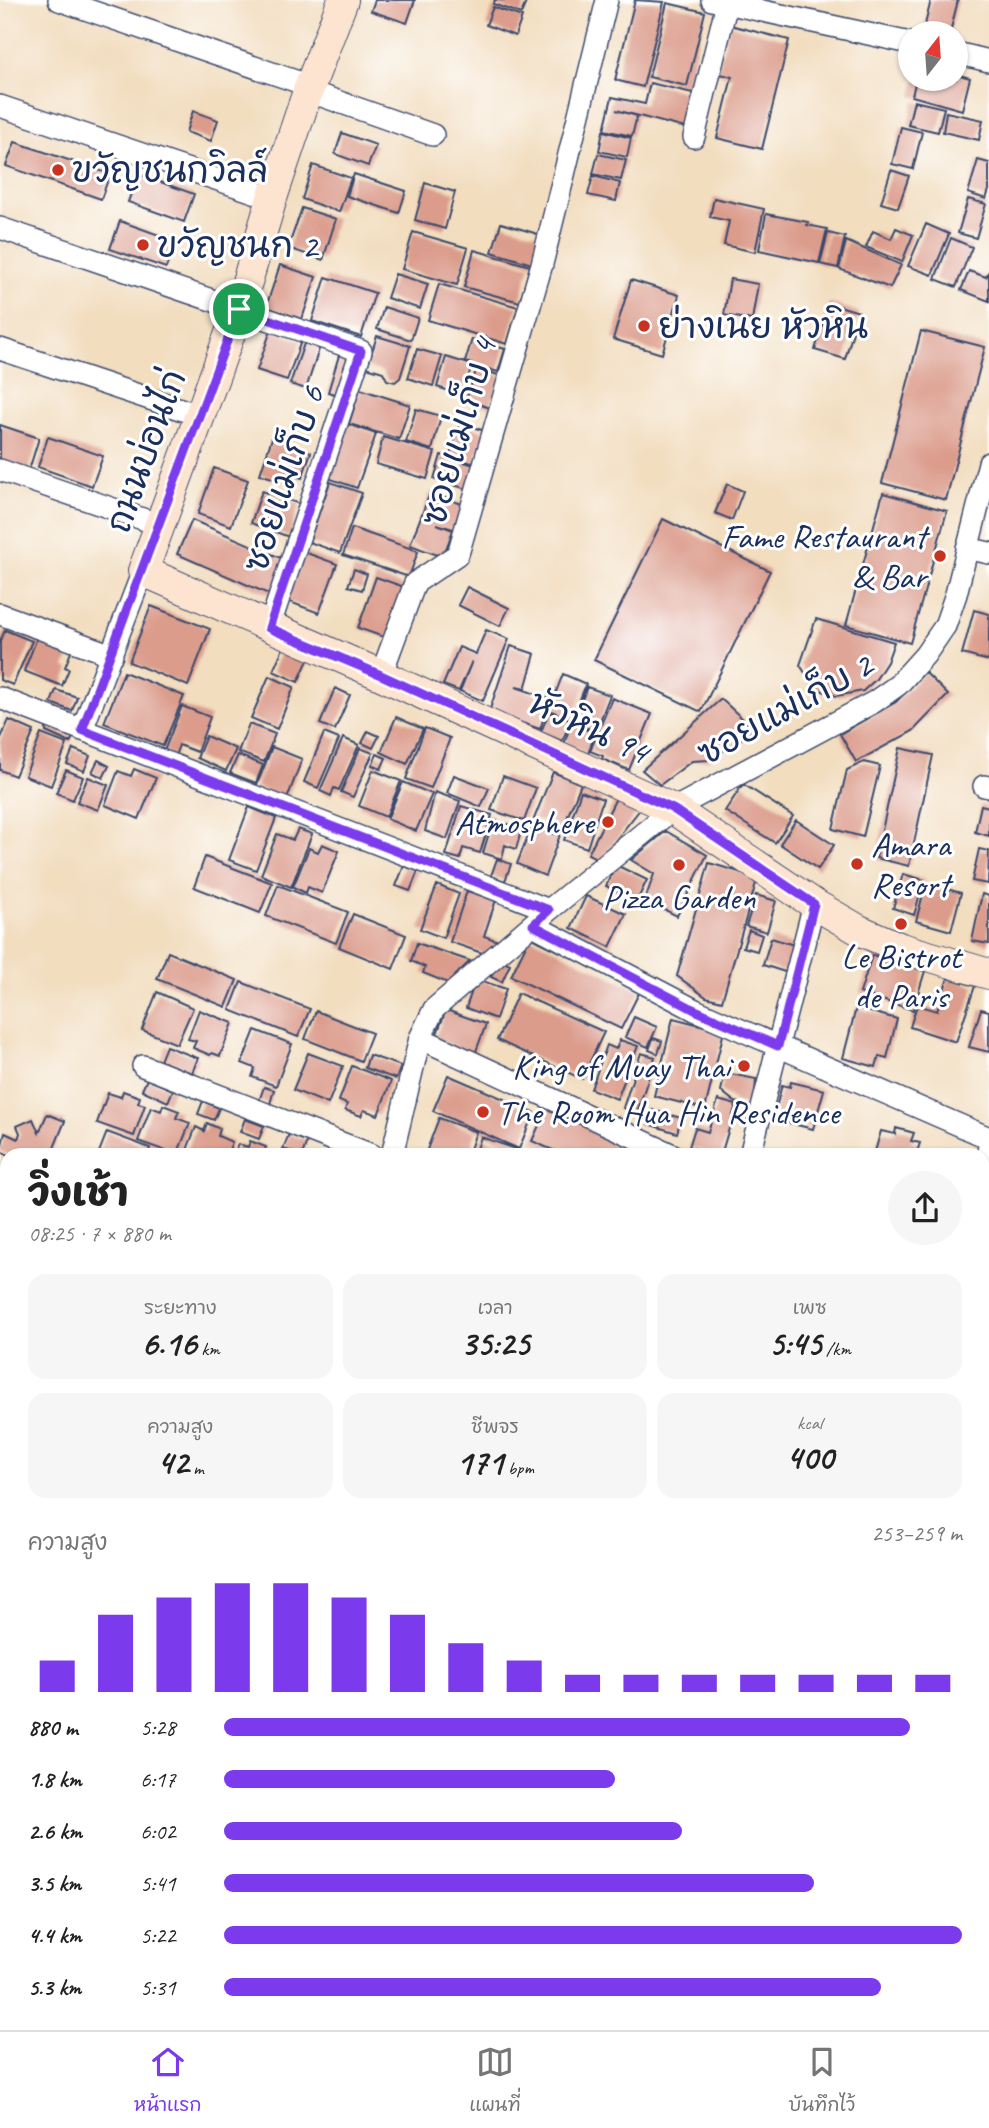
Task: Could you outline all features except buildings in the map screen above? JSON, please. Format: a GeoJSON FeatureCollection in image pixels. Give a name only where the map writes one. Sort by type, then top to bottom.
{"type":"FeatureCollection","features":[{"type":"Feature","properties":{"kind":"street"},"geometry":{"type":"LineString","coordinates":[[60,0],[433,135]]}},
{"type":"Feature","properties":{"kind":"street","name":"ถนนบ่อนไก่"},"geometry":{"type":"LineString","coordinates":[[143,571],[239,309],[272,198],[343,0]]}},
{"type":"Feature","properties":{"kind":"street","name":"ซอยแม่เก็บ 4"},"geometry":{"type":"LineString","coordinates":[[381,675],[415,583],[458,554],[542,264],[607,0]]}},
{"type":"Feature","properties":{"kind":"street"},"geometry":{"type":"LineString","coordinates":[[694,136],[720,2],[898,40]]}},
{"type":"Feature","properties":{"kind":"street"},"geometry":{"type":"LineString","coordinates":[[968,56],[989,61]]}},
{"type":"Feature","properties":{"kind":"street"},"geometry":{"type":"LineString","coordinates":[[0,106],[272,198]]}},
{"type":"Feature","properties":{"kind":"street"},"geometry":{"type":"LineString","coordinates":[[0,228],[239,309]]}},
{"type":"Feature","properties":{"kind":"street","name":"ซอยแม่เก็บ 6"},"geometry":{"type":"LineString","coordinates":[[239,309],[361,351],[269,628]]}},
{"type":"Feature","properties":{"kind":"street"},"geometry":{"type":"LineString","coordinates":[[0,349],[201,416]]}},
{"type":"Feature","properties":{"kind":"street","name":"ซอยแม่เก็บ 2"},"geometry":{"type":"LineString","coordinates":[[394,1148],[420,1038],[434,1009],[549,910],[673,809],[874,702],[898,685],[925,655],[945,626],[957,594],[989,463]]}},
{"type":"Feature","properties":{"kind":"street"},"geometry":{"type":"LineString","coordinates":[[0,470],[160,525]]}},
{"type":"Feature","properties":{"kind":"street"},"geometry":{"type":"LineString","coordinates":[[967,548],[989,552]]}},
{"type":"Feature","properties":{"kind":"street"},"geometry":{"type":"LineString","coordinates":[[82,730],[143,571]]}},
{"type":"Feature","properties":{"kind":"street","name":"หัวหิน 94"},"geometry":{"type":"LineString","coordinates":[[143,571],[381,675],[673,809],[814,904],[859,930],[901,948],[989,974]]}},
{"type":"Feature","properties":{"kind":"street"},"geometry":{"type":"LineString","coordinates":[[0,614],[112,655]]}},
{"type":"Feature","properties":{"kind":"street"},"geometry":{"type":"LineString","coordinates":[[0,698],[549,910]]}},
{"type":"Feature","properties":{"kind":"street"},"geometry":{"type":"LineString","coordinates":[[752,1148],[814,904]]}},
{"type":"Feature","properties":{"kind":"street"},"geometry":{"type":"LineString","coordinates":[[533,925],[695,1010],[778,1046],[980,1148]]}},
{"type":"Feature","properties":{"kind":"street"},"geometry":{"type":"LineString","coordinates":[[420,1038],[658,1148]]}},
{"type":"Feature","properties":{"kind":"street"},"geometry":{"type":"LineString","coordinates":[[143,1066],[354,1148]]}},
{"type":"Feature","properties":{"kind":"place","name":"ขวัญชนกวิลล์"},"geometry":{"type":"Point","coordinates":[58,170]}},
{"type":"Feature","properties":{"kind":"place","name":"ขวัญชนก 2"},"geometry":{"type":"Point","coordinates":[143,245]}},
{"type":"Feature","properties":{"kind":"place","name":"ย่างเนย หัวหิน"},"geometry":{"type":"Point","coordinates":[644,326]}},
{"type":"Feature","properties":{"kind":"place","name":"Fame Restaurant & Bar"},"geometry":{"type":"Point","coordinates":[940,556]}},
{"type":"Feature","properties":{"kind":"place","name":"Atmosphere"},"geometry":{"type":"Point","coordinates":[608,822]}},
{"type":"Feature","properties":{"kind":"place","name":"Amara Resort"},"geometry":{"type":"Point","coordinates":[857,864]}},
{"type":"Feature","properties":{"kind":"place","name":"Pizza Garden"},"geometry":{"type":"Point","coordinates":[679,865]}},
{"type":"Feature","properties":{"kind":"place","name":"Le Bistrot de Paris"},"geometry":{"type":"Point","coordinates":[901,924]}},
{"type":"Feature","properties":{"kind":"place","name":"King of Muay Thai"},"geometry":{"type":"Point","coordinates":[744,1066]}},
{"type":"Feature","properties":{"kind":"place","name":"The Room Hua Hin Residence"},"geometry":{"type":"Point","coordinates":[483,1112]}},
{"type":"Feature","properties":{"kind":"route"},"geometry":{"type":"LineString","coordinates":[[239,309],[361,351],[269,628],[381,675],[673,809],[814,904],[778,1046],[695,1010],[533,925],[549,910],[82,730],[239,309]]}}]}
